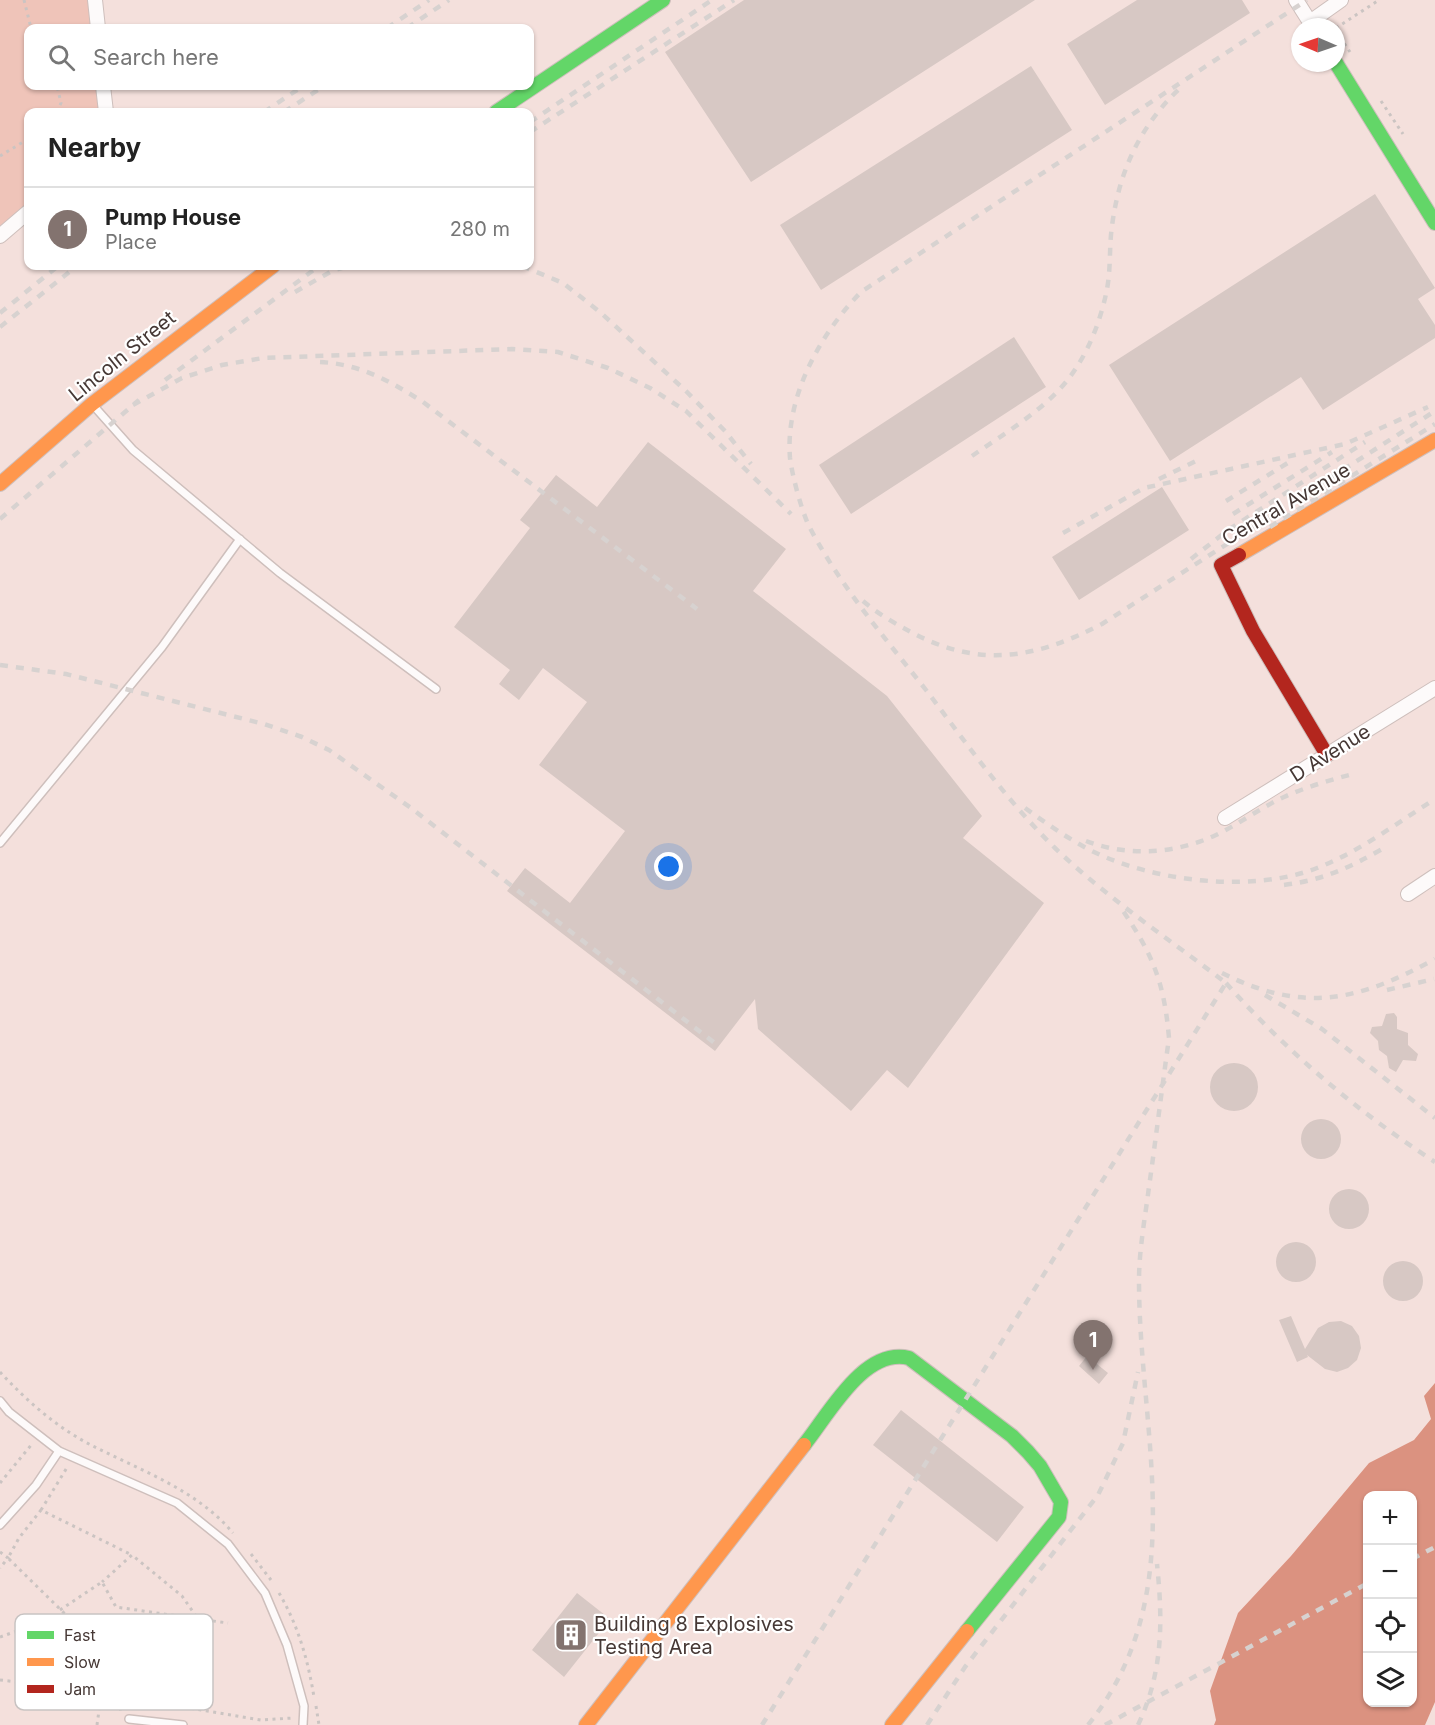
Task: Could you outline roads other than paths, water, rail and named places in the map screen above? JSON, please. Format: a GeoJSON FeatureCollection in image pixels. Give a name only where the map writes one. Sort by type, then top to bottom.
{"type":"FeatureCollection","features":[{"type":"Feature","properties":{"kind":"street"},"geometry":{"type":"LineString","coordinates":[[95,0],[98,24]]}},
{"type":"Feature","properties":{"kind":"street"},"geometry":{"type":"LineString","coordinates":[[534,87],[663,0]]}},
{"type":"Feature","properties":{"kind":"street"},"geometry":{"type":"LineString","coordinates":[[1296,0],[1308,18]]}},
{"type":"Feature","properties":{"kind":"street"},"geometry":{"type":"LineString","coordinates":[[1319,18],[1341,0]]}},
{"type":"Feature","properties":{"kind":"street"},"geometry":{"type":"LineString","coordinates":[[1342,72],[1435,223]]}},
{"type":"Feature","properties":{"kind":"street"},"geometry":{"type":"LineString","coordinates":[[103,90],[106,108]]}},
{"type":"Feature","properties":{"kind":"street"},"geometry":{"type":"LineString","coordinates":[[502,108],[529,90]]}},
{"type":"Feature","properties":{"kind":"street"},"geometry":{"type":"LineString","coordinates":[[0,236],[24,215]]}},
{"type":"Feature","properties":{"kind":"street","name":"Lincoln Street"},"geometry":{"type":"LineString","coordinates":[[0,483],[92,404],[268,270]]}},
{"type":"Feature","properties":{"kind":"street","name":"Central Avenue"},"geometry":{"type":"LineString","coordinates":[[1327,755],[1253,631],[1221,565],[1435,440]]}},
{"type":"Feature","properties":{"kind":"street","name":"D Avenue"},"geometry":{"type":"LineString","coordinates":[[1225,818],[1435,688]]}},
{"type":"Feature","properties":{"kind":"street"},"geometry":{"type":"LineString","coordinates":[[1408,894],[1435,876]]}},
{"type":"Feature","properties":{"kind":"street"},"geometry":{"type":"LineString","coordinates":[[586,1725],[862,1371],[886,1355],[897,1355],[909,1358],[1012,1436],[1040,1466],[1061,1502],[1059,1517],[892,1725]]}},
{"type":"Feature","properties":{"kind":"lane"},"geometry":{"type":"LineString","coordinates":[[92,404],[132,450],[280,573],[436,689]]}},
{"type":"Feature","properties":{"kind":"lane"},"geometry":{"type":"LineString","coordinates":[[0,843],[162,646],[240,539]]}},
{"type":"Feature","properties":{"kind":"lane"},"geometry":{"type":"LineString","coordinates":[[0,1401],[59,1451],[177,1503],[228,1544],[266,1593],[287,1645],[304,1706],[303,1721]]}},
{"type":"Feature","properties":{"kind":"lane"},"geometry":{"type":"LineString","coordinates":[[0,1525],[36,1485],[59,1451]]}},
{"type":"Feature","properties":{"kind":"lane"},"geometry":{"type":"LineString","coordinates":[[125,1719],[183,1725]]}},
{"type":"Feature","properties":{"kind":"railway"},"geometry":{"type":"LineString","coordinates":[[393,24],[429,0]]}},
{"type":"Feature","properties":{"kind":"railway"},"geometry":{"type":"LineString","coordinates":[[413,24],[449,0]]}},
{"type":"Feature","properties":{"kind":"railway"},"geometry":{"type":"LineString","coordinates":[[534,119],[712,0]]}},
{"type":"Feature","properties":{"kind":"railway"},"geometry":{"type":"LineString","coordinates":[[534,129],[734,0]]}},
{"type":"Feature","properties":{"kind":"railway"},"geometry":{"type":"LineString","coordinates":[[762,1725],[1226,983],[1096,884],[1037,830],[988,771],[835,571],[810,528],[795,484],[790,458],[790,435],[799,390],[819,347],[832,327],[861,292],[1307,0]]}},
{"type":"Feature","properties":{"kind":"railway"},"geometry":{"type":"LineString","coordinates":[[270,108],[297,90]]}},
{"type":"Feature","properties":{"kind":"railway"},"geometry":{"type":"LineString","coordinates":[[290,108],[318,90]]}},
{"type":"Feature","properties":{"kind":"railway"},"geometry":{"type":"LineString","coordinates":[[972,456],[1044,405],[1068,379],[1088,348],[1105,299],[1115,206],[1126,169],[1142,135],[1178,90]]}},
{"type":"Feature","properties":{"kind":"railway"},"geometry":{"type":"LineString","coordinates":[[0,313],[53,270]]}},
{"type":"Feature","properties":{"kind":"railway"},"geometry":{"type":"LineString","coordinates":[[0,327],[72,270]]}},
{"type":"Feature","properties":{"kind":"railway"},"geometry":{"type":"LineString","coordinates":[[165,380],[314,270]]}},
{"type":"Feature","properties":{"kind":"railway"},"geometry":{"type":"LineString","coordinates":[[295,292],[335,270]]}},
{"type":"Feature","properties":{"kind":"railway"},"geometry":{"type":"LineString","coordinates":[[532,270],[563,283],[600,312],[686,391],[725,431],[751,464]]}},
{"type":"Feature","properties":{"kind":"railway"},"geometry":{"type":"LineString","coordinates":[[133,405],[182,378],[222,365],[263,358],[512,349],[558,352],[608,368],[650,388],[686,411],[791,514]]}},
{"type":"Feature","properties":{"kind":"railway"},"geometry":{"type":"LineString","coordinates":[[320,362],[348,366],[374,375],[423,402],[697,609]]}},
{"type":"Feature","properties":{"kind":"railway"},"geometry":{"type":"LineString","coordinates":[[0,519],[139,400]]}},
{"type":"Feature","properties":{"kind":"railway"},"geometry":{"type":"LineString","coordinates":[[1063,533],[1144,488],[1345,444],[1428,407]]}},
{"type":"Feature","properties":{"kind":"railway"},"geometry":{"type":"LineString","coordinates":[[863,601],[909,631],[959,651],[983,655],[1006,655],[1030,652],[1053,645],[1102,624],[1435,411]]}},
{"type":"Feature","properties":{"kind":"railway"},"geometry":{"type":"LineString","coordinates":[[1270,527],[1435,424]]}},
{"type":"Feature","properties":{"kind":"railway"},"geometry":{"type":"LineString","coordinates":[[1191,559],[1228,530],[1365,442]]}},
{"type":"Feature","properties":{"kind":"railway"},"geometry":{"type":"LineString","coordinates":[[1233,514],[1332,452]]}},
{"type":"Feature","properties":{"kind":"railway"},"geometry":{"type":"LineString","coordinates":[[1159,479],[1202,458]]}},
{"type":"Feature","properties":{"kind":"railway"},"geometry":{"type":"LineString","coordinates":[[1226,501],[1291,461]]}},
{"type":"Feature","properties":{"kind":"railway"},"geometry":{"type":"LineString","coordinates":[[0,665],[66,674],[264,724],[302,737],[329,750],[411,808],[716,1044]]}},
{"type":"Feature","properties":{"kind":"railway"},"geometry":{"type":"LineString","coordinates":[[1086,841],[1135,851],[1184,846],[1216,835],[1292,793],[1353,774]]}},
{"type":"Feature","properties":{"kind":"railway"},"geometry":{"type":"LineString","coordinates":[[1025,808],[1076,842],[1119,862],[1175,877],[1235,882],[1292,876],[1317,868],[1363,845],[1435,799]]}},
{"type":"Feature","properties":{"kind":"railway"},"geometry":{"type":"LineString","coordinates":[[1284,885],[1336,872],[1384,848]]}},
{"type":"Feature","properties":{"kind":"railway"},"geometry":{"type":"LineString","coordinates":[[1088,1725],[1120,1675],[1140,1622],[1150,1567],[1153,1511],[1151,1454],[1141,1338],[1139,1269],[1169,1038],[1160,983],[1148,953],[1119,905]]}},
{"type":"Feature","properties":{"kind":"railway"},"geometry":{"type":"LineString","coordinates":[[1222,973],[1252,986],[1279,994],[1305,998],[1330,997],[1355,993],[1381,985],[1435,959]]}},
{"type":"Feature","properties":{"kind":"railway"},"geometry":{"type":"LineString","coordinates":[[1387,990],[1434,979]]}},
{"type":"Feature","properties":{"kind":"railway"},"geometry":{"type":"LineString","coordinates":[[1226,983],[1274,1033],[1325,1080],[1378,1123],[1435,1162]]}},
{"type":"Feature","properties":{"kind":"railway"},"geometry":{"type":"LineString","coordinates":[[1265,995],[1322,1029],[1435,1118]]}},
{"type":"Feature","properties":{"kind":"railway"},"geometry":{"type":"LineString","coordinates":[[927,1725],[965,1667],[1098,1495],[1123,1443],[1138,1372]]}},
{"type":"Feature","properties":{"kind":"railway"},"geometry":{"type":"LineString","coordinates":[[1417,1556],[1435,1547]]}},
{"type":"Feature","properties":{"kind":"railway"},"geometry":{"type":"LineString","coordinates":[[1138,1725],[1157,1666],[1160,1626],[1157,1564]]}},
{"type":"Feature","properties":{"kind":"railway"},"geometry":{"type":"LineString","coordinates":[[1105,1725],[1363,1586]]}},
{"type":"Feature","properties":{"kind":"place","name":"Pump House"},"geometry":{"type":"Point","coordinates":[1093,1370]}},
{"type":"Feature","properties":{"kind":"place","name":"Building 8 Explosives Testing Area"},"geometry":{"type":"Point","coordinates":[571,1635]}}]}
